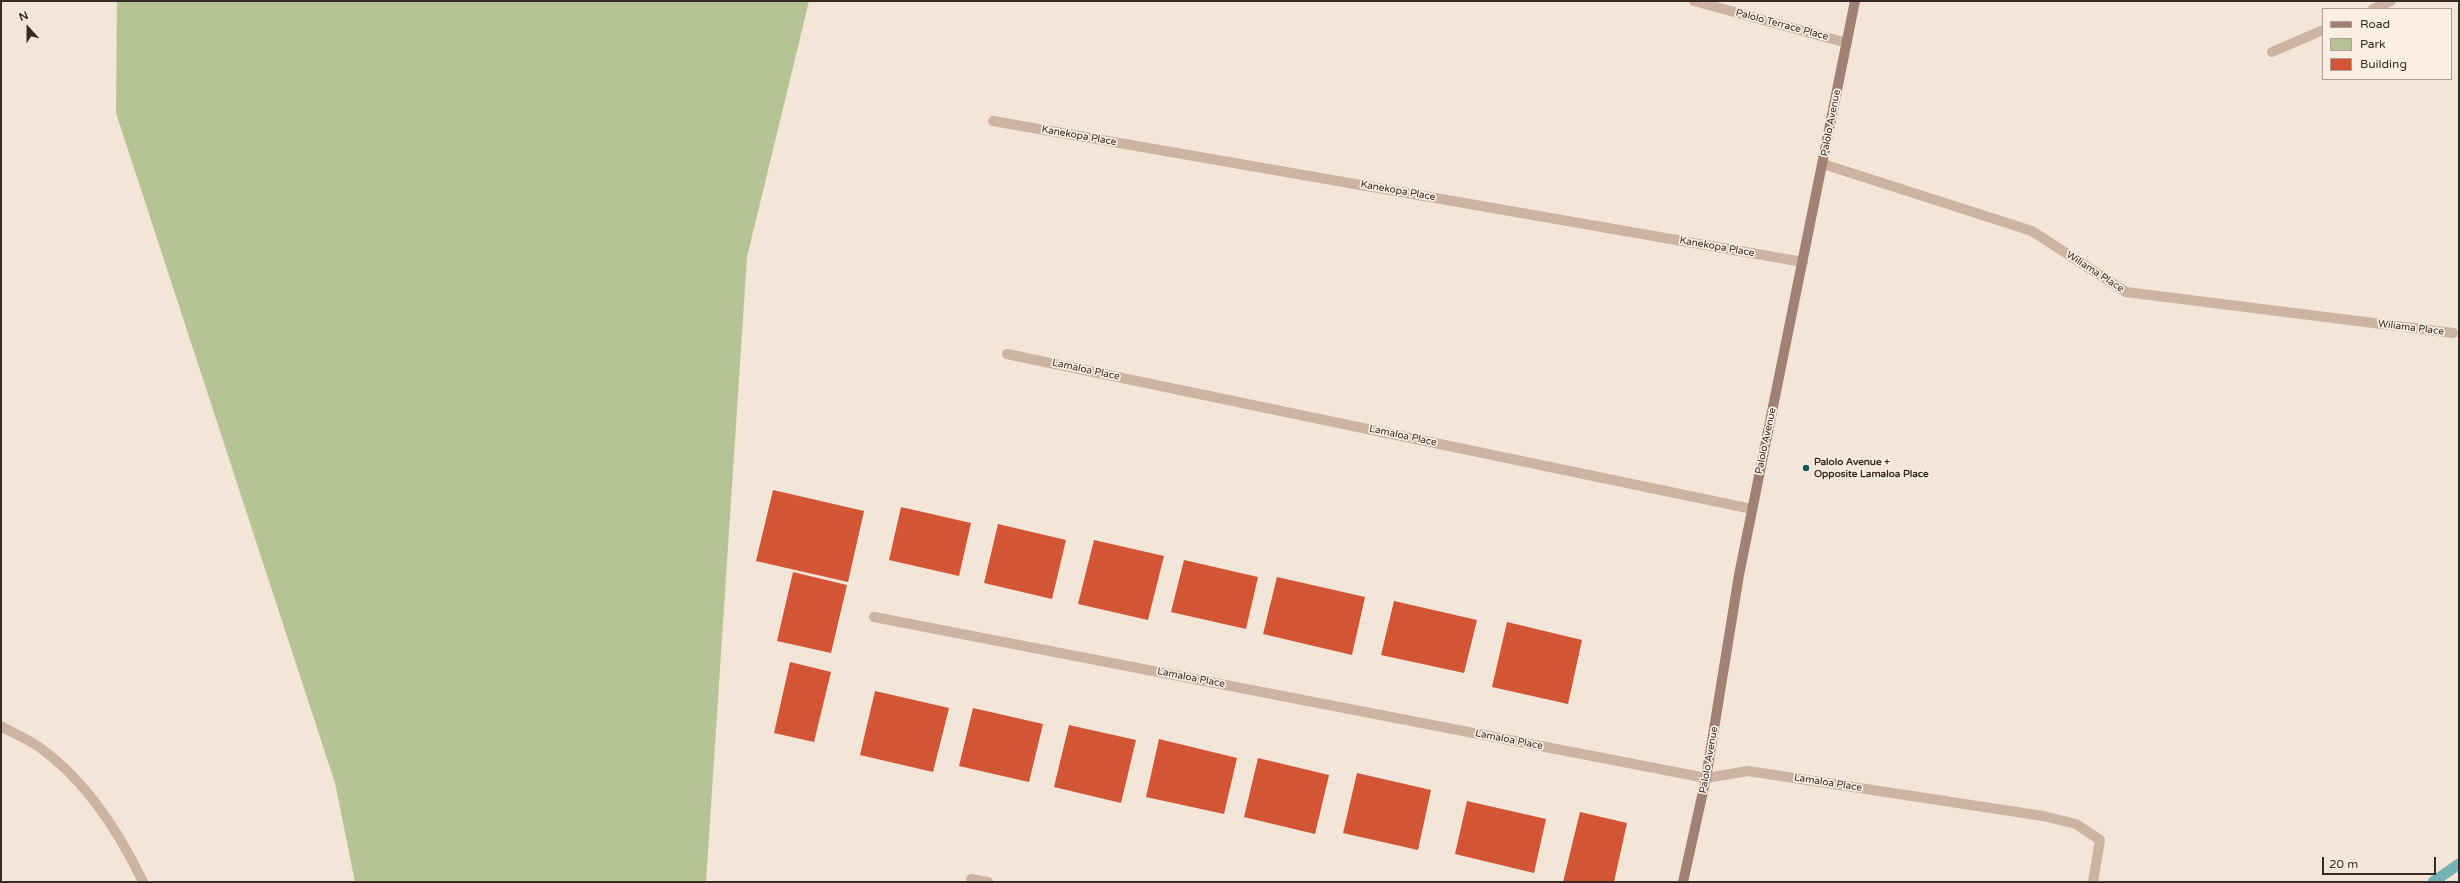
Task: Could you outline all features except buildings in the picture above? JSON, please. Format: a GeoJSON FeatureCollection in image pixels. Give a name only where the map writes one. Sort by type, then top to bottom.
{"type":"FeatureCollection","features":[{"type":"Feature","properties":{"kind":"street","name":"Palolo Terrace Place"},"geometry":{"type":"LineString","coordinates":[[1694,1],[1847,43]]}},
{"type":"Feature","properties":{"kind":"street","name":"Palolo Avenue"},"geometry":{"type":"LineString","coordinates":[[1683,882],[1706,778],[1739,575],[1855,1]]}},
{"type":"Feature","properties":{"kind":"street"},"geometry":{"type":"LineString","coordinates":[[2374,8],[2391,1]]}},
{"type":"Feature","properties":{"kind":"street"},"geometry":{"type":"LineString","coordinates":[[2272,52],[2322,30]]}},
{"type":"Feature","properties":{"kind":"street","name":"Kanekopa Place"},"geometry":{"type":"LineString","coordinates":[[993,121],[1803,262]]}},
{"type":"Feature","properties":{"kind":"street","name":"Wiliama Place"},"geometry":{"type":"LineString","coordinates":[[1823,164],[2032,231],[2126,292],[2453,333]]}},
{"type":"Feature","properties":{"kind":"street","name":"Lamaloa Place"},"geometry":{"type":"LineString","coordinates":[[1007,354],[1752,509]]}},
{"type":"Feature","properties":{"kind":"street","name":"Lamaloa Place"},"geometry":{"type":"LineString","coordinates":[[874,617],[1706,778],[1748,771],[2043,816],[2076,824],[2100,840],[2093,882]]}},
{"type":"Feature","properties":{"kind":"street"},"geometry":{"type":"LineString","coordinates":[[1,726],[39,748],[72,777],[106,817],[127,848],[143,882]]}},
{"type":"Feature","properties":{"kind":"street"},"geometry":{"type":"LineString","coordinates":[[971,879],[988,882]]}},
{"type":"Feature","properties":{"kind":"green space"},"geometry":{"type":"Polygon","coordinates":[[[117,1],[809,1],[747,257],[706,882],[355,882],[335,783],[116,113],[117,1]]]}},
{"type":"Feature","properties":{"kind":"waterway"},"geometry":{"type":"LineString","coordinates":[[2433,882],[2459,864]]}},
{"type":"Feature","properties":{"kind":"place","name":"Palolo Avenue + Opposite Lamaloa Place"},"geometry":{"type":"Point","coordinates":[1806,468]}}]}
